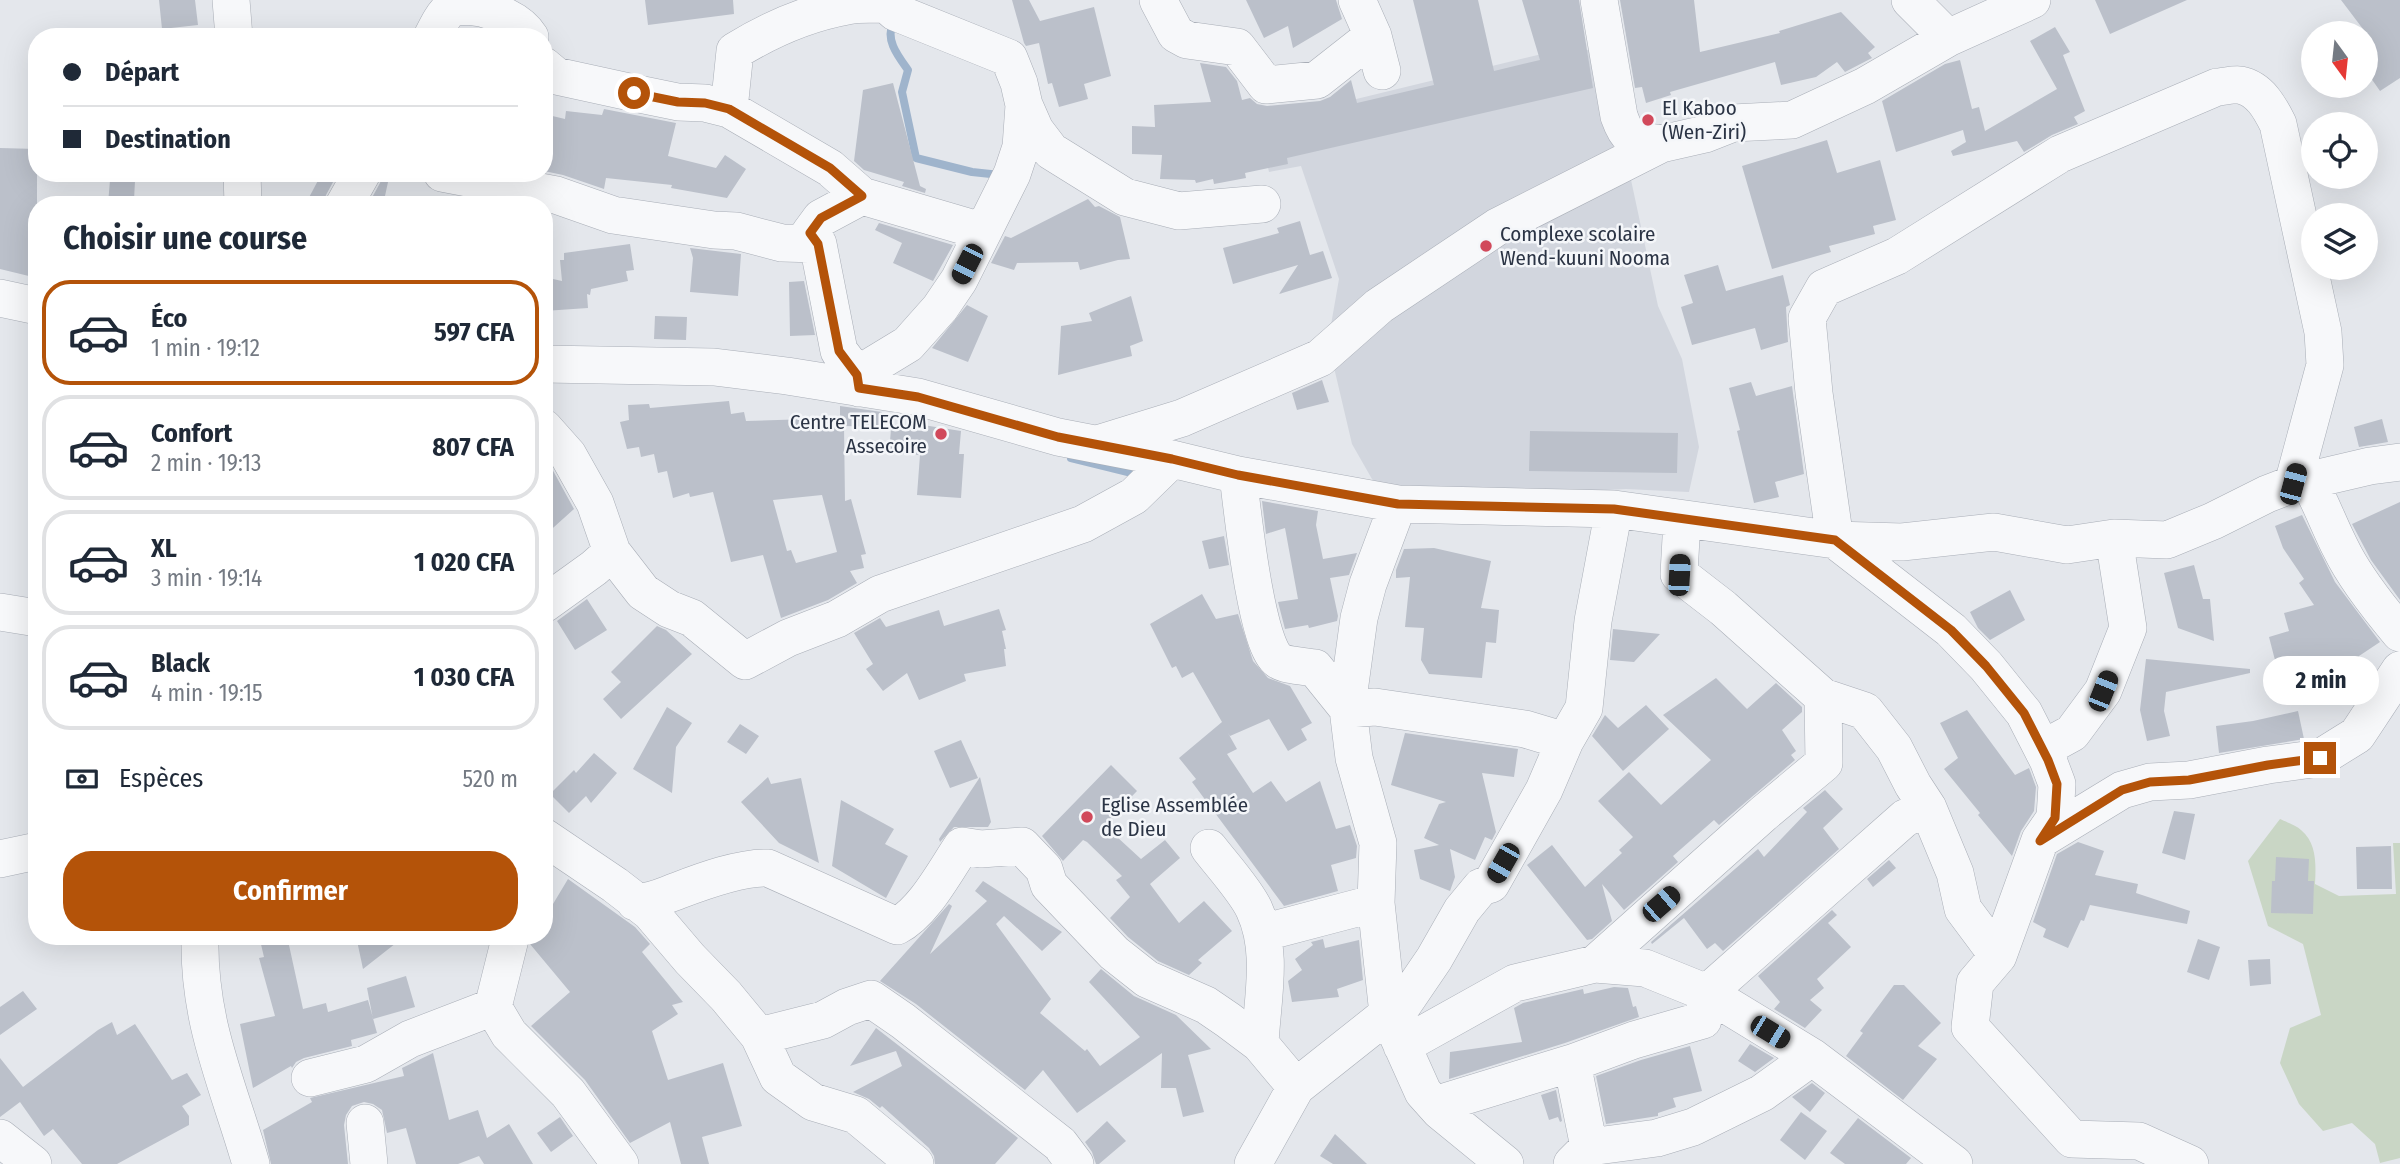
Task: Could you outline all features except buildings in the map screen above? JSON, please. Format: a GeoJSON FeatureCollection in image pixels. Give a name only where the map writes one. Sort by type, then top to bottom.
{"type":"FeatureCollection","features":[{"type":"Feature","properties":{"kind":"street"},"geometry":{"type":"LineString","coordinates":[[231,0],[233,28]]}},
{"type":"Feature","properties":{"kind":"street"},"geometry":{"type":"LineString","coordinates":[[1158,0],[1176,34],[1187,40],[1237,47],[1266,85],[1317,80],[1377,54],[1357,0]]}},
{"type":"Feature","properties":{"kind":"street"},"geometry":{"type":"LineString","coordinates":[[1599,0],[1619,116],[1625,132],[1630,138],[1661,144]]}},
{"type":"Feature","properties":{"kind":"street"},"geometry":{"type":"LineString","coordinates":[[1096,444],[1182,418],[1320,358],[1379,306],[1497,227],[1661,144],[1732,124],[1792,120],[1865,86],[1948,38],[2032,0]]}},
{"type":"Feature","properties":{"kind":"street"},"geometry":{"type":"LineString","coordinates":[[436,28],[452,7],[474,1],[502,5],[522,28]]}},
{"type":"Feature","properties":{"kind":"street"},"geometry":{"type":"LineString","coordinates":[[729,109],[735,51],[762,34],[828,11],[849,5],[887,2],[895,12],[1009,58],[1035,130],[1051,151],[1125,197],[1179,211],[1262,204]]}},
{"type":"Feature","properties":{"kind":"street"},"geometry":{"type":"LineString","coordinates":[[1921,4],[1948,38]]}},
{"type":"Feature","properties":{"kind":"street"},"geometry":{"type":"LineString","coordinates":[[553,74],[656,98],[705,103],[729,109],[830,168],[862,196],[971,228],[975,247]]}},
{"type":"Feature","properties":{"kind":"street"},"geometry":{"type":"LineString","coordinates":[[2190,1164],[2139,1141],[2072,1139],[1970,1027],[1975,983],[1998,956],[2040,841],[2055,818],[2057,784],[2024,713],[1986,666],[1951,630],[1835,540],[1814,393],[1807,317],[1824,288],[1896,256],[2060,154],[2217,87],[2239,85],[2257,93],[2269,105],[2278,124],[2323,332],[2325,365],[2300,482]]}},
{"type":"Feature","properties":{"kind":"street"},"geometry":{"type":"LineString","coordinates":[[858,382],[908,344],[940,308],[959,280],[1012,174],[1021,147],[1024,105]]}},
{"type":"Feature","properties":{"kind":"street"},"geometry":{"type":"LineString","coordinates":[[489,182],[556,195],[613,215],[736,231],[782,243],[818,244]]}},
{"type":"Feature","properties":{"kind":"street"},"geometry":{"type":"LineString","coordinates":[[858,382],[839,351],[818,244],[810,233],[821,218],[862,196]]}},
{"type":"Feature","properties":{"kind":"street"},"geometry":{"type":"LineString","coordinates":[[0,298],[28,304]]}},
{"type":"Feature","properties":{"kind":"street"},"geometry":{"type":"LineString","coordinates":[[553,364],[714,368],[858,382],[1058,437],[1238,475],[1398,504],[1614,509],[1835,540],[1902,542],[1994,531],[2067,545],[2114,538],[2167,540],[2300,482],[2400,462]]}},
{"type":"Feature","properties":{"kind":"street"},"geometry":{"type":"LineString","coordinates":[[553,453],[595,503],[612,552],[643,592],[670,609],[692,618],[745,662],[788,638],[837,619],[880,594],[1083,524],[1133,496],[1172,459]]}},
{"type":"Feature","properties":{"kind":"street"},"geometry":{"type":"LineString","coordinates":[[1238,475],[1256,595],[1268,649],[1279,661],[1315,668],[1349,709]]}},
{"type":"Feature","properties":{"kind":"street"},"geometry":{"type":"LineString","coordinates":[[2300,482],[2321,502],[2342,551],[2400,633]]}},
{"type":"Feature","properties":{"kind":"street"},"geometry":{"type":"LineString","coordinates":[[1398,504],[1368,584],[1359,618],[1349,709],[1354,758],[1378,843],[1376,903],[1395,1030],[1423,1092],[1505,1164]]}},
{"type":"Feature","properties":{"kind":"street"},"geometry":{"type":"LineString","coordinates":[[1395,1030],[1408,1000],[1462,910],[1480,887],[1491,884],[1544,790],[1565,741],[1584,708],[1593,621],[1614,509]]}},
{"type":"Feature","properties":{"kind":"street"},"geometry":{"type":"LineString","coordinates":[[1682,520],[1679,575],[1723,608],[1823,697],[1865,711],[1894,748],[1928,808],[1955,873],[1963,909],[1998,956]]}},
{"type":"Feature","properties":{"kind":"street"},"geometry":{"type":"LineString","coordinates":[[2048,760],[2050,745],[2072,733],[2103,691],[2128,628],[2114,538]]}},
{"type":"Feature","properties":{"kind":"street"},"geometry":{"type":"LineString","coordinates":[[553,598],[612,552]]}},
{"type":"Feature","properties":{"kind":"street"},"geometry":{"type":"LineString","coordinates":[[0,612],[28,617]]}},
{"type":"Feature","properties":{"kind":"street"},"geometry":{"type":"LineString","coordinates":[[2040,841],[2122,790],[2150,782],[2189,780],[2320,758],[2357,735],[2400,670]]}},
{"type":"Feature","properties":{"kind":"street"},"geometry":{"type":"LineString","coordinates":[[1595,964],[1824,763],[1823,697]]}},
{"type":"Feature","properties":{"kind":"street"},"geometry":{"type":"LineString","coordinates":[[1349,709],[1374,707],[1525,729],[1565,741]]}},
{"type":"Feature","properties":{"kind":"street"},"geometry":{"type":"LineString","coordinates":[[1435,1105],[1703,1020],[1707,993],[1905,818],[1928,808]]}},
{"type":"Feature","properties":{"kind":"street"},"geometry":{"type":"LineString","coordinates":[[553,843],[650,912],[759,1036],[778,1077],[813,1102],[856,1115],[915,1164]]}},
{"type":"Feature","properties":{"kind":"street"},"geometry":{"type":"LineString","coordinates":[[635,902],[644,903],[695,884],[768,867],[897,926],[908,920],[918,909],[962,846],[981,849],[1022,846],[1044,869],[1049,885],[1114,953],[1147,979],[1206,1005],[1260,1044],[1296,1087]]}},
{"type":"Feature","properties":{"kind":"street"},"geometry":{"type":"LineString","coordinates":[[1209,848],[1254,908],[1262,933],[1266,975],[1260,1044]]}},
{"type":"Feature","properties":{"kind":"street"},"geometry":{"type":"LineString","coordinates":[[0,859],[28,854]]}},
{"type":"Feature","properties":{"kind":"street"},"geometry":{"type":"LineString","coordinates":[[1262,933],[1376,903]]}},
{"type":"Feature","properties":{"kind":"street"},"geometry":{"type":"LineString","coordinates":[[200,945],[201,987],[213,1047],[251,1164]]}},
{"type":"Feature","properties":{"kind":"street"},"geometry":{"type":"LineString","coordinates":[[508,945],[493,1007],[509,1034],[568,1093],[620,1164]]}},
{"type":"Feature","properties":{"kind":"street"},"geometry":{"type":"LineString","coordinates":[[1253,1164],[1296,1087],[1395,1030],[1515,984],[1595,964],[1645,968],[1707,993],[1812,1057],[1954,1164]]}},
{"type":"Feature","properties":{"kind":"street"},"geometry":{"type":"LineString","coordinates":[[759,1036],[823,1020],[871,999],[1060,1144],[1075,1164]]}},
{"type":"Feature","properties":{"kind":"street"},"geometry":{"type":"LineString","coordinates":[[310,1078],[366,1063],[410,1038],[493,1007]]}},
{"type":"Feature","properties":{"kind":"street"},"geometry":{"type":"LineString","coordinates":[[1572,1063],[1581,1155],[1693,1127],[1762,1093],[1812,1057]]}},
{"type":"Feature","properties":{"kind":"street"},"geometry":{"type":"LineString","coordinates":[[365,1123],[369,1164]]}},
{"type":"Feature","properties":{"kind":"street"},"geometry":{"type":"LineString","coordinates":[[0,1138],[33,1164]]}},
{"type":"Feature","properties":{"kind":"shaded area","name":"Complexe scolaire Wend-kuuni Nooma"},"geometry":{"type":"Polygon","coordinates":[[[1603,49],[1658,306],[1682,359],[1699,447],[1689,492],[1626,489],[1531,494],[1380,493],[1352,444],[1328,342],[1339,279],[1301,166],[1269,172],[1258,123],[1546,53],[1603,49]]]}},
{"type":"Feature","properties":{"kind":"green space"},"geometry":{"type":"Polygon","coordinates":[[[2280,819],[2299,828],[2310,841],[2315,862],[2315,884],[2339,896],[2396,894],[2393,843],[2400,843],[2400,1158],[2380,1163],[2375,1144],[2352,1123],[2323,1131],[2299,1104],[2280,1063],[2290,1028],[2321,1015],[2303,944],[2268,926],[2248,861],[2280,819]]]}},
{"type":"Feature","properties":{"kind":"waterway"},"geometry":{"type":"LineString","coordinates":[[893,23],[892,42],[908,70],[902,92],[916,158],[972,172],[1000,175]]}},
{"type":"Feature","properties":{"kind":"waterway"},"geometry":{"type":"LineString","coordinates":[[1071,458],[1140,475]]}},
{"type":"Feature","properties":{"kind":"place","name":"El Kaboo (Wen-Ziri)"},"geometry":{"type":"Point","coordinates":[1648,120]}},
{"type":"Feature","properties":{"kind":"place","name":"Complexe scolaire Wend-kuuni Nooma"},"geometry":{"type":"Point","coordinates":[1486,246]}},
{"type":"Feature","properties":{"kind":"place","name":"Centre TELECOM Assecoire"},"geometry":{"type":"Point","coordinates":[941,434]}},
{"type":"Feature","properties":{"kind":"place","name":"Eglise Assemblée de Dieu"},"geometry":{"type":"Point","coordinates":[1087,817]}},
{"type":"Feature","properties":{"kind":"route"},"geometry":{"type":"LineString","coordinates":[[634,93],[729,109],[830,168],[862,196],[821,218],[810,233],[818,244],[839,351],[857,375],[859,388],[918,397],[1058,437],[1238,475],[1398,504],[1614,509],[1835,540],[1951,630],[1986,666],[2024,713],[2057,784],[2055,818],[2040,841],[2122,790],[2150,782],[2189,780],[2320,758]]}}]}
